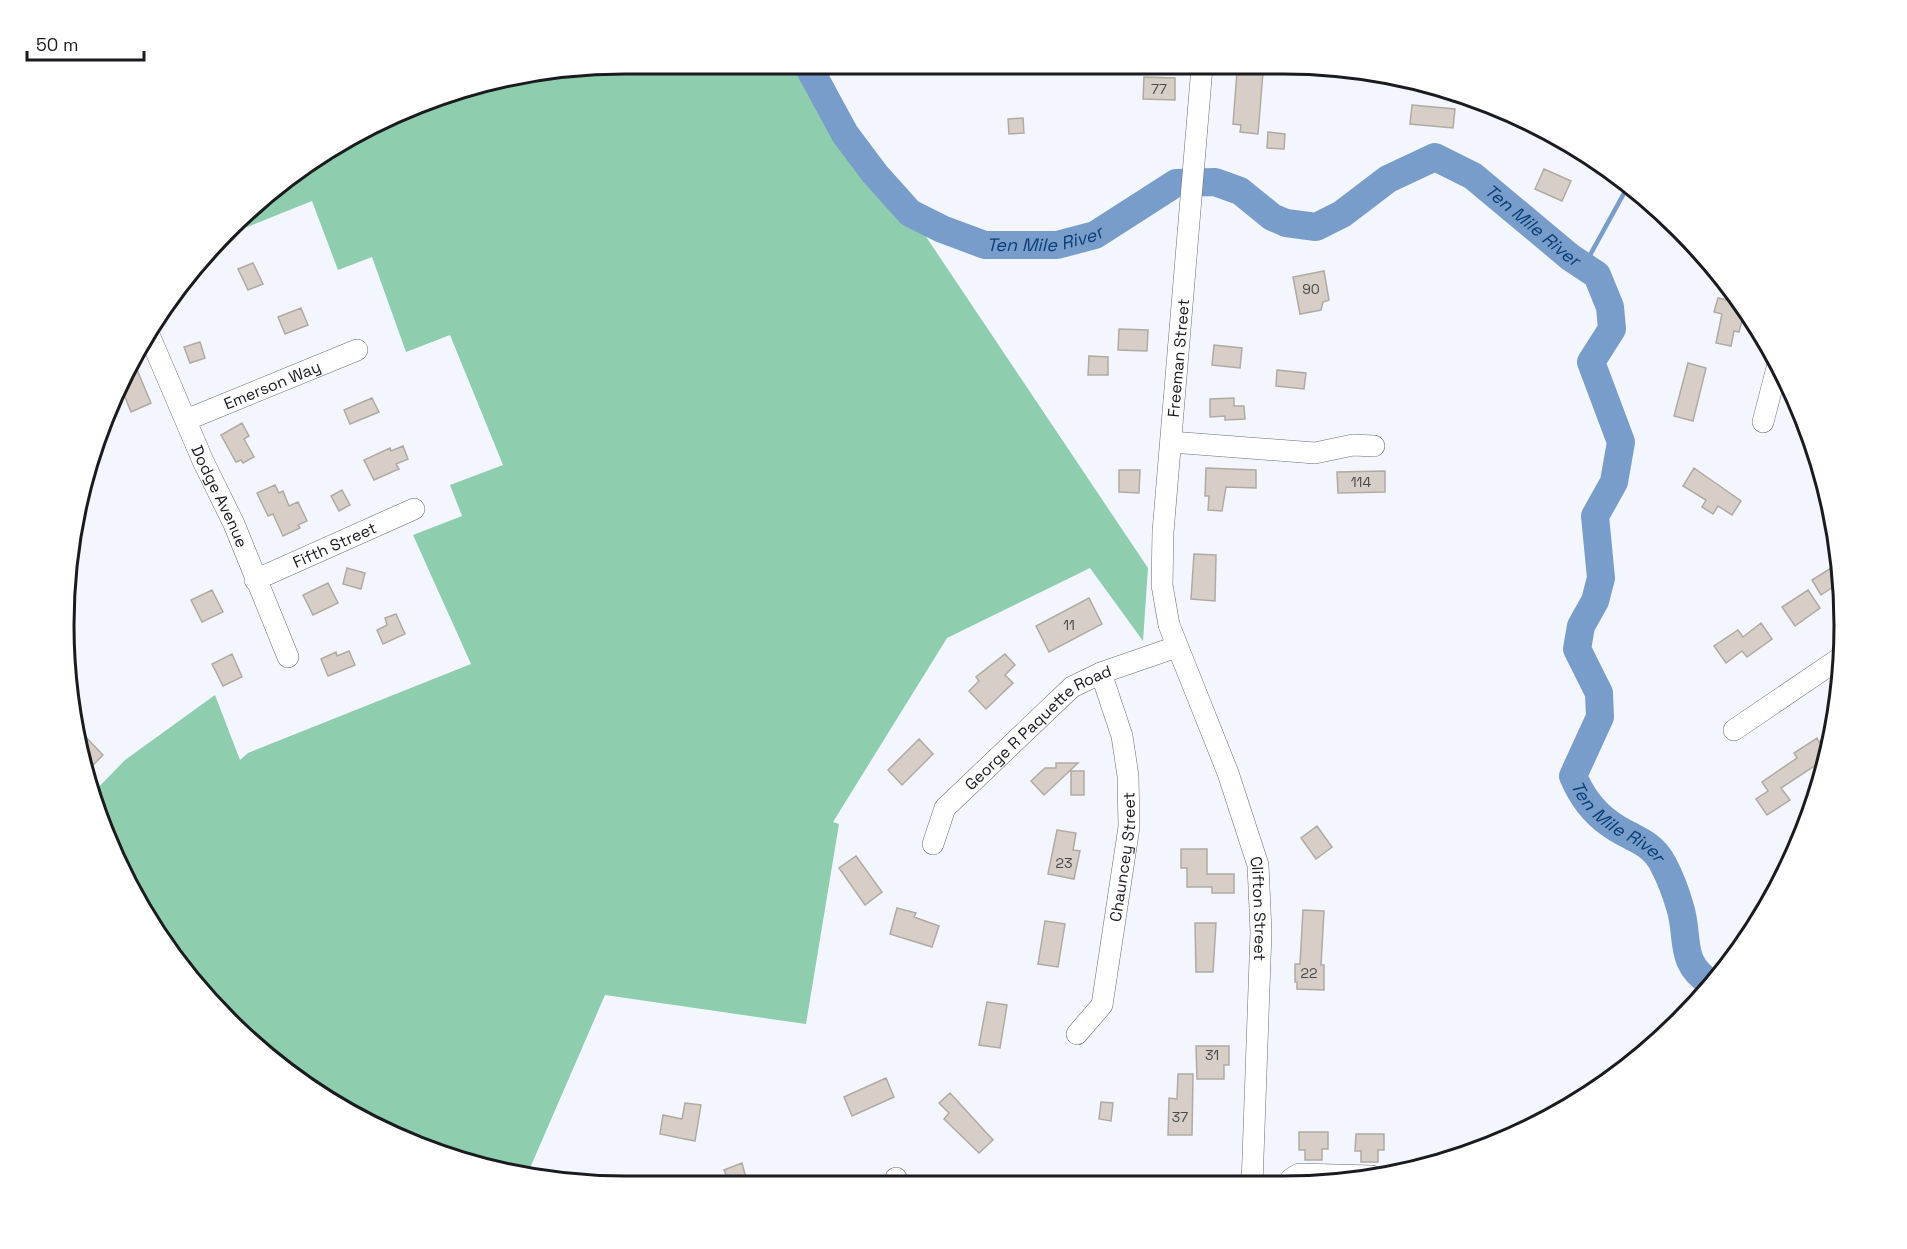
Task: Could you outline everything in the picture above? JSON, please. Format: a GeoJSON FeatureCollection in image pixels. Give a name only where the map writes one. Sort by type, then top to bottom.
{"type":"FeatureCollection","features":[{"type":"Feature","properties":{"kind":"street","name":"Freeman Street"},"geometry":{"type":"LineString","coordinates":[[1176,647],[1162,585],[1171,442],[1194,191],[1201,74]]}},
{"type":"Feature","properties":{"kind":"street","name":"Dodge Avenue"},"geometry":{"type":"LineString","coordinates":[[152,341],[234,524],[288,657]]}},
{"type":"Feature","properties":{"kind":"street","name":"Emerson Way"},"geometry":{"type":"LineString","coordinates":[[186,420],[357,350]]}},
{"type":"Feature","properties":{"kind":"street"},"geometry":{"type":"LineString","coordinates":[[1763,422],[1775,377]]}},
{"type":"Feature","properties":{"kind":"street"},"geometry":{"type":"LineString","coordinates":[[1171,442],[1315,453],[1353,445],[1374,446]]}},
{"type":"Feature","properties":{"kind":"street","name":"Fifth Street"},"geometry":{"type":"LineString","coordinates":[[255,580],[414,509]]}},
{"type":"Feature","properties":{"kind":"street","name":"George R Paquette Road"},"geometry":{"type":"LineString","coordinates":[[933,844],[945,808],[1072,687],[1101,673],[1176,647]]}},
{"type":"Feature","properties":{"kind":"street","name":"Clifton Street"},"geometry":{"type":"LineString","coordinates":[[1176,647],[1228,773],[1258,865],[1261,932],[1252,1176]]}},
{"type":"Feature","properties":{"kind":"street"},"geometry":{"type":"LineString","coordinates":[[1734,730],[1832,664]]}},
{"type":"Feature","properties":{"kind":"street","name":"Chauncey Street"},"geometry":{"type":"LineString","coordinates":[[1077,1034],[1102,1005],[1129,827],[1128,776],[1122,736],[1101,673]]}},
{"type":"Feature","properties":{"kind":"street"},"geometry":{"type":"LineString","coordinates":[[1297,1175],[1312,1174]]}},
{"type":"Feature","properties":{"kind":"green space"},"geometry":{"type":"Polygon","coordinates":[[[825,74],[884,174],[1148,568],[1143,641],[1090,568],[947,638],[833,822],[839,824],[806,1024],[605,995],[530,1167],[482,1157],[447,1146],[381,1119],[318,1083],[261,1039],[210,988],[166,931],[130,868],[115,835],[98,787],[125,760],[215,695],[240,760],[248,753],[471,664],[413,535],[462,516],[450,485],[503,465],[450,335],[406,352],[372,257],[338,270],[312,201],[241,230],[289,187],[349,147],[414,115],[482,92],[553,78],[588,75],[825,74]]]}},
{"type":"Feature","properties":{"kind":"building"},"geometry":{"type":"Polygon","coordinates":[[[1237,74],[1263,74],[1258,134],[1240,132],[1241,125],[1233,124],[1237,74]]]}},
{"type":"Feature","properties":{"kind":"building"},"geometry":{"type":"Polygon","coordinates":[[[1144,77],[1175,78],[1175,100],[1143,99],[1144,77]]]}},
{"type":"Feature","properties":{"kind":"building"},"geometry":{"type":"Polygon","coordinates":[[[1412,105],[1455,109],[1453,128],[1410,124],[1412,105]]]}},
{"type":"Feature","properties":{"kind":"building"},"geometry":{"type":"Polygon","coordinates":[[[1023,118],[1024,133],[1009,134],[1008,119],[1023,118]]]}},
{"type":"Feature","properties":{"kind":"building"},"geometry":{"type":"Polygon","coordinates":[[[1268,132],[1285,134],[1284,149],[1267,148],[1268,132]]]}},
{"type":"Feature","properties":{"kind":"building"},"geometry":{"type":"Polygon","coordinates":[[[1544,169],[1571,181],[1562,201],[1535,189],[1544,169]]]}},
{"type":"Feature","properties":{"kind":"building"},"geometry":{"type":"Polygon","coordinates":[[[253,263],[263,284],[248,290],[238,269],[253,263]]]}},
{"type":"Feature","properties":{"kind":"building"},"geometry":{"type":"Polygon","coordinates":[[[1324,271],[1329,300],[1323,302],[1321,310],[1300,314],[1293,277],[1324,271]]]}},
{"type":"Feature","properties":{"kind":"building"},"geometry":{"type":"Polygon","coordinates":[[[1718,298],[1727,300],[1742,320],[1739,332],[1734,331],[1731,346],[1716,343],[1722,314],[1714,312],[1718,298]]]}},
{"type":"Feature","properties":{"kind":"building"},"geometry":{"type":"Polygon","coordinates":[[[301,308],[308,325],[285,334],[278,317],[301,308]]]}},
{"type":"Feature","properties":{"kind":"building"},"geometry":{"type":"Polygon","coordinates":[[[1119,329],[1148,330],[1147,351],[1118,350],[1119,329]]]}},
{"type":"Feature","properties":{"kind":"building"},"geometry":{"type":"Polygon","coordinates":[[[200,342],[205,358],[190,363],[184,347],[200,342]]]}},
{"type":"Feature","properties":{"kind":"building"},"geometry":{"type":"Polygon","coordinates":[[[1214,345],[1242,348],[1240,368],[1212,365],[1214,345]]]}},
{"type":"Feature","properties":{"kind":"building"},"geometry":{"type":"Polygon","coordinates":[[[1089,356],[1108,357],[1108,375],[1088,375],[1089,356]]]}},
{"type":"Feature","properties":{"kind":"building"},"geometry":{"type":"Polygon","coordinates":[[[1688,363],[1706,368],[1693,421],[1674,416],[1688,363]]]}},
{"type":"Feature","properties":{"kind":"building"},"geometry":{"type":"Polygon","coordinates":[[[137,369],[151,403],[131,412],[124,395],[137,369]]]}},
{"type":"Feature","properties":{"kind":"building"},"geometry":{"type":"Polygon","coordinates":[[[1277,370],[1306,373],[1304,389],[1276,386],[1277,370]]]}},
{"type":"Feature","properties":{"kind":"building"},"geometry":{"type":"Polygon","coordinates":[[[372,398],[379,412],[350,424],[344,410],[372,398]]]}},
{"type":"Feature","properties":{"kind":"building"},"geometry":{"type":"Polygon","coordinates":[[[1234,398],[1234,406],[1244,406],[1245,419],[1225,420],[1225,416],[1210,417],[1210,399],[1234,398]]]}},
{"type":"Feature","properties":{"kind":"building"},"geometry":{"type":"Polygon","coordinates":[[[242,423],[249,436],[244,439],[254,457],[243,463],[241,460],[236,462],[221,435],[242,423]]]}},
{"type":"Feature","properties":{"kind":"building"},"geometry":{"type":"Polygon","coordinates":[[[403,446],[408,459],[396,464],[399,469],[374,480],[364,460],[390,448],[391,451],[403,446]]]}},
{"type":"Feature","properties":{"kind":"building"},"geometry":{"type":"Polygon","coordinates":[[[1206,468],[1256,470],[1256,488],[1226,487],[1222,511],[1208,510],[1209,496],[1205,496],[1206,468]]]}},
{"type":"Feature","properties":{"kind":"building"},"geometry":{"type":"Polygon","coordinates":[[[1694,468],[1741,501],[1732,515],[1718,506],[1713,514],[1702,507],[1706,500],[1683,486],[1694,468]]]}},
{"type":"Feature","properties":{"kind":"building"},"geometry":{"type":"Polygon","coordinates":[[[1119,470],[1140,470],[1139,493],[1119,492],[1119,470]]]}},
{"type":"Feature","properties":{"kind":"building"},"geometry":{"type":"Polygon","coordinates":[[[1385,471],[1385,492],[1338,493],[1337,472],[1385,471]]]}},
{"type":"Feature","properties":{"kind":"building"},"geometry":{"type":"Polygon","coordinates":[[[275,485],[279,493],[283,491],[289,506],[298,502],[307,521],[298,525],[300,528],[283,536],[273,514],[268,516],[257,493],[275,485]]]}},
{"type":"Feature","properties":{"kind":"building"},"geometry":{"type":"Polygon","coordinates":[[[342,490],[350,505],[339,511],[331,496],[342,490]]]}},
{"type":"Feature","properties":{"kind":"building"},"geometry":{"type":"Polygon","coordinates":[[[1194,554],[1216,555],[1215,601],[1191,599],[1194,554]]]}},
{"type":"Feature","properties":{"kind":"building"},"geometry":{"type":"Polygon","coordinates":[[[347,568],[365,573],[361,589],[343,584],[347,568]]]}},
{"type":"Feature","properties":{"kind":"building"},"geometry":{"type":"Polygon","coordinates":[[[1830,568],[1832,588],[1821,595],[1812,580],[1830,568]]]}},
{"type":"Feature","properties":{"kind":"building"},"geometry":{"type":"Polygon","coordinates":[[[328,583],[338,603],[313,615],[303,595],[328,583]]]}},
{"type":"Feature","properties":{"kind":"building"},"geometry":{"type":"Polygon","coordinates":[[[212,590],[223,612],[202,622],[191,600],[212,590]]]}},
{"type":"Feature","properties":{"kind":"building"},"geometry":{"type":"Polygon","coordinates":[[[1808,590],[1820,608],[1795,626],[1782,607],[1808,590]]]}},
{"type":"Feature","properties":{"kind":"building"},"geometry":{"type":"Polygon","coordinates":[[[1089,598],[1102,624],[1049,652],[1036,626],[1089,598]]]}},
{"type":"Feature","properties":{"kind":"building"},"geometry":{"type":"Polygon","coordinates":[[[396,614],[405,634],[383,644],[377,630],[387,625],[385,618],[396,614]]]}},
{"type":"Feature","properties":{"kind":"building"},"geometry":{"type":"Polygon","coordinates":[[[1761,623],[1772,639],[1747,657],[1742,651],[1726,663],[1714,646],[1738,630],[1743,637],[1761,623]]]}},
{"type":"Feature","properties":{"kind":"building"},"geometry":{"type":"Polygon","coordinates":[[[349,651],[355,665],[328,676],[321,659],[336,652],[337,656],[349,651]]]}},
{"type":"Feature","properties":{"kind":"building"},"geometry":{"type":"Polygon","coordinates":[[[232,654],[242,677],[223,686],[212,664],[232,654]]]}},
{"type":"Feature","properties":{"kind":"building"},"geometry":{"type":"Polygon","coordinates":[[[1005,654],[1015,665],[1005,675],[1013,683],[986,709],[969,691],[979,681],[976,677],[1005,654]]]}},
{"type":"Feature","properties":{"kind":"building"},"geometry":{"type":"Polygon","coordinates":[[[85,736],[103,755],[92,766],[85,736]]]}},
{"type":"Feature","properties":{"kind":"building"},"geometry":{"type":"Polygon","coordinates":[[[1817,738],[1819,742],[1821,741],[1815,765],[1781,788],[1790,800],[1767,815],[1756,799],[1768,791],[1762,782],[1797,758],[1794,753],[1817,738]]]}},
{"type":"Feature","properties":{"kind":"building"},"geometry":{"type":"Polygon","coordinates":[[[919,739],[933,754],[902,785],[888,770],[919,739]]]}},
{"type":"Feature","properties":{"kind":"building"},"geometry":{"type":"Polygon","coordinates":[[[1056,763],[1078,763],[1044,795],[1031,781],[1045,768],[1056,768],[1056,763]]]}},
{"type":"Feature","properties":{"kind":"building"},"geometry":{"type":"Polygon","coordinates":[[[1071,771],[1084,771],[1084,795],[1071,795],[1071,771]]]}},
{"type":"Feature","properties":{"kind":"building"},"geometry":{"type":"Polygon","coordinates":[[[1317,826],[1332,847],[1316,859],[1301,838],[1317,826]]]}},
{"type":"Feature","properties":{"kind":"building"},"geometry":{"type":"Polygon","coordinates":[[[1057,830],[1076,833],[1073,850],[1080,851],[1074,879],[1048,874],[1057,830]]]}},
{"type":"Feature","properties":{"kind":"building"},"geometry":{"type":"Polygon","coordinates":[[[1181,849],[1207,849],[1207,874],[1234,874],[1234,893],[1212,893],[1212,887],[1187,887],[1187,868],[1181,868],[1181,849]]]}},
{"type":"Feature","properties":{"kind":"building"},"geometry":{"type":"Polygon","coordinates":[[[856,856],[882,892],[865,905],[839,868],[856,856]]]}},
{"type":"Feature","properties":{"kind":"building"},"geometry":{"type":"Polygon","coordinates":[[[897,908],[916,913],[914,917],[939,926],[932,947],[890,934],[897,908]]]}},
{"type":"Feature","properties":{"kind":"building"},"geometry":{"type":"Polygon","coordinates":[[[1303,910],[1324,911],[1321,965],[1324,965],[1324,990],[1297,989],[1297,982],[1295,982],[1295,964],[1300,964],[1303,910]]]}},
{"type":"Feature","properties":{"kind":"building"},"geometry":{"type":"Polygon","coordinates":[[[1045,921],[1065,924],[1058,967],[1038,964],[1045,921]]]}},
{"type":"Feature","properties":{"kind":"building"},"geometry":{"type":"Polygon","coordinates":[[[1195,923],[1216,923],[1213,972],[1196,972],[1195,923]]]}},
{"type":"Feature","properties":{"kind":"building"},"geometry":{"type":"Polygon","coordinates":[[[987,1002],[1007,1005],[1000,1048],[979,1045],[987,1002]]]}},
{"type":"Feature","properties":{"kind":"building"},"geometry":{"type":"Polygon","coordinates":[[[1196,1046],[1229,1046],[1229,1065],[1224,1065],[1224,1079],[1197,1079],[1196,1046]]]}},
{"type":"Feature","properties":{"kind":"building"},"geometry":{"type":"Polygon","coordinates":[[[1178,1074],[1193,1074],[1192,1135],[1168,1135],[1169,1098],[1177,1099],[1178,1074]]]}},
{"type":"Feature","properties":{"kind":"building"},"geometry":{"type":"Polygon","coordinates":[[[886,1078],[894,1097],[852,1116],[844,1097],[886,1078]]]}},
{"type":"Feature","properties":{"kind":"building"},"geometry":{"type":"Polygon","coordinates":[[[950,1093],[993,1140],[979,1153],[944,1119],[949,1113],[939,1103],[950,1093]]]}},
{"type":"Feature","properties":{"kind":"building"},"geometry":{"type":"Polygon","coordinates":[[[1101,1102],[1113,1103],[1111,1121],[1099,1119],[1101,1102]]]}},
{"type":"Feature","properties":{"kind":"building"},"geometry":{"type":"Polygon","coordinates":[[[685,1103],[701,1105],[695,1141],[660,1134],[663,1115],[682,1119],[685,1103]]]}},
{"type":"Feature","properties":{"kind":"building"},"geometry":{"type":"Polygon","coordinates":[[[1299,1132],[1328,1132],[1328,1149],[1322,1149],[1322,1160],[1305,1160],[1305,1150],[1299,1150],[1299,1132]]]}},
{"type":"Feature","properties":{"kind":"building"},"geometry":{"type":"Polygon","coordinates":[[[1356,1134],[1384,1134],[1384,1150],[1378,1150],[1378,1162],[1361,1162],[1361,1151],[1355,1151],[1356,1134]]]}},
{"type":"Feature","properties":{"kind":"building"},"geometry":{"type":"Polygon","coordinates":[[[742,1163],[745,1176],[726,1176],[724,1170],[742,1163]]]}},
{"type":"Feature","properties":{"kind":"waterway","name":"Ten Mile River"},"geometry":{"type":"LineString","coordinates":[[812,74],[845,134],[875,174],[910,213],[942,229],[985,245],[1057,245],[1095,235],[1176,183],[1215,182],[1240,191],[1272,217],[1286,223],[1316,227],[1342,214],[1388,179],[1435,157],[1473,176],[1570,257],[1597,275],[1610,307],[1612,329],[1591,362],[1621,442],[1614,482],[1595,516],[1601,578],[1595,601],[1581,626],[1577,649],[1599,693],[1600,717],[1573,776],[1583,796],[1597,813],[1616,828],[1646,844],[1658,856],[1668,874],[1683,918],[1689,958],[1705,979]]}},
{"type":"Feature","properties":{"kind":"waterway"},"geometry":{"type":"LineString","coordinates":[[1584,266],[1625,192]]}}]}
